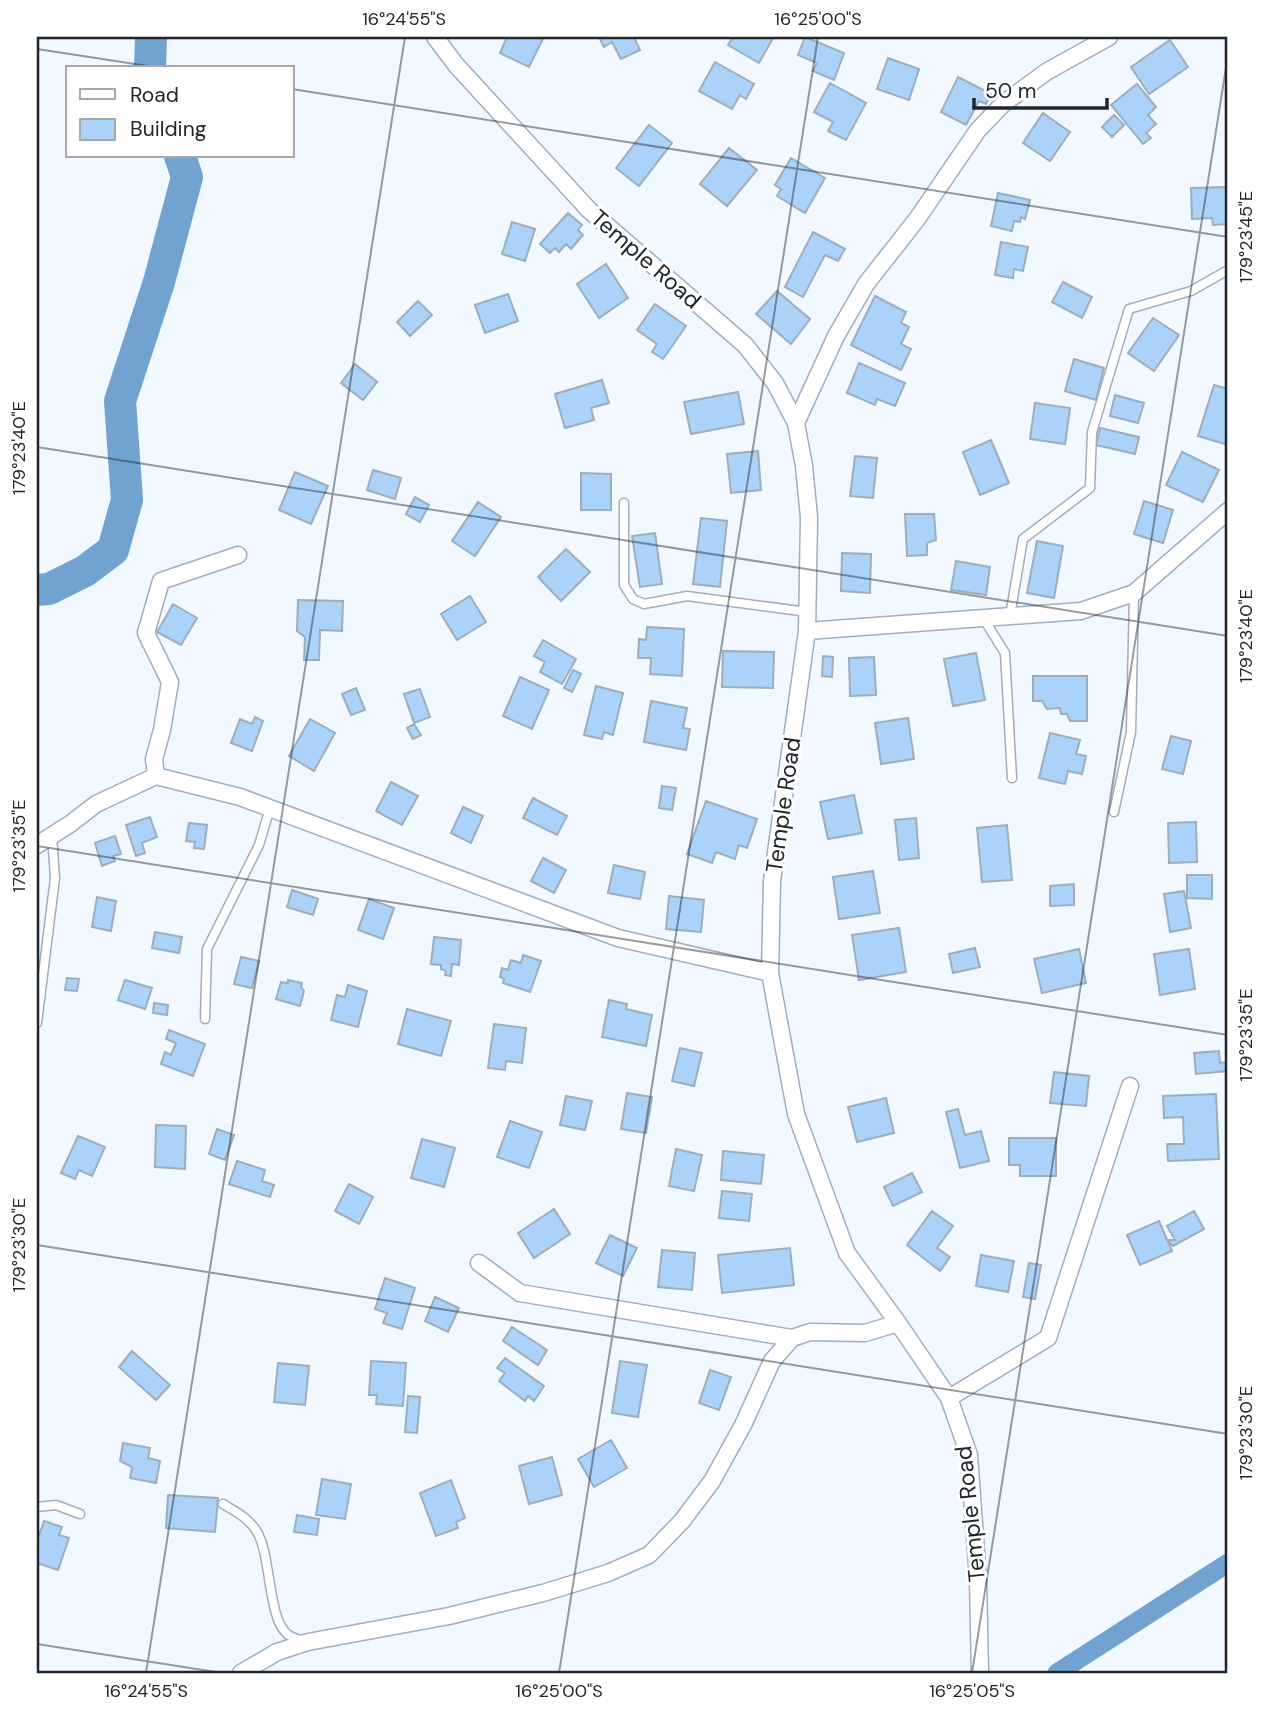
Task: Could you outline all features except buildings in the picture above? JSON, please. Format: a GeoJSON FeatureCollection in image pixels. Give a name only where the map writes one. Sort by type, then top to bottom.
{"type":"FeatureCollection","features":[{"type":"Feature","properties":{"kind":"street","name":"Temple Road"},"geometry":{"type":"LineString","coordinates":[[435,37],[456,65],[589,209],[745,345],[775,383],[796,423],[809,517],[808,612],[772,881],[770,972],[796,1114],[842,1241],[847,1253],[949,1398],[969,1455],[978,1579],[981,1673]]}},
{"type":"Feature","properties":{"kind":"street"},"geometry":{"type":"LineString","coordinates":[[796,423],[836,336],[866,284],[918,219],[978,130],[1003,104],[1046,72],[1109,37]]}},
{"type":"Feature","properties":{"kind":"street"},"geometry":{"type":"LineString","coordinates":[[807,631],[1081,611],[1134,593],[1228,511]]}},
{"type":"Feature","properties":{"kind":"street"},"geometry":{"type":"LineString","coordinates":[[156,776],[153,759],[162,730],[170,682],[146,633],[161,581],[238,555]]}},
{"type":"Feature","properties":{"kind":"street"},"geometry":{"type":"LineString","coordinates":[[37,845],[96,804],[156,776],[240,797],[618,938],[770,972]]}},
{"type":"Feature","properties":{"kind":"street"},"geometry":{"type":"LineString","coordinates":[[949,1398],[1048,1338],[1130,1086]]}},
{"type":"Feature","properties":{"kind":"street"},"geometry":{"type":"LineString","coordinates":[[479,1263],[520,1293],[792,1338],[810,1332],[865,1333],[898,1323]]}},
{"type":"Feature","properties":{"kind":"street"},"geometry":{"type":"LineString","coordinates":[[241,1673],[277,1652],[308,1642],[449,1616],[543,1593],[608,1573],[649,1555],[682,1521],[712,1481],[743,1425],[772,1361],[792,1338]]}},
{"type":"Feature","properties":{"kind":"lane"},"geometry":{"type":"LineString","coordinates":[[1010,616],[1023,539],[1090,488],[1092,432],[1129,309],[1191,291],[1228,270]]}},
{"type":"Feature","properties":{"kind":"lane"},"geometry":{"type":"LineString","coordinates":[[624,503],[624,585],[633,599],[644,604],[687,596],[808,612]]}},
{"type":"Feature","properties":{"kind":"lane"},"geometry":{"type":"LineString","coordinates":[[1114,812],[1131,732],[1134,593]]}},
{"type":"Feature","properties":{"kind":"lane"},"geometry":{"type":"LineString","coordinates":[[983,618],[1004,653],[1012,778]]}},
{"type":"Feature","properties":{"kind":"lane"},"geometry":{"type":"LineString","coordinates":[[205,1019],[207,948],[260,845],[270,808]]}},
{"type":"Feature","properties":{"kind":"lane"},"geometry":{"type":"LineString","coordinates":[[37,1023],[55,878],[52,835]]}},
{"type":"Feature","properties":{"kind":"lane"},"geometry":{"type":"LineString","coordinates":[[223,1504],[247,1519],[258,1533],[269,1569],[278,1622],[288,1635],[308,1642]]}},
{"type":"Feature","properties":{"kind":"lane"},"geometry":{"type":"LineString","coordinates":[[37,1507],[56,1505],[80,1514]]}},
{"type":"Feature","properties":{"kind":"waterway"},"geometry":{"type":"LineString","coordinates":[[150,66],[151,37]]}},
{"type":"Feature","properties":{"kind":"waterway"},"geometry":{"type":"LineString","coordinates":[[37,590],[49,589],[85,571],[113,550],[127,500],[120,401],[159,282],[187,177],[181,158]]}},
{"type":"Feature","properties":{"kind":"waterway"},"geometry":{"type":"LineString","coordinates":[[1057,1673],[1228,1563]]}}]}
